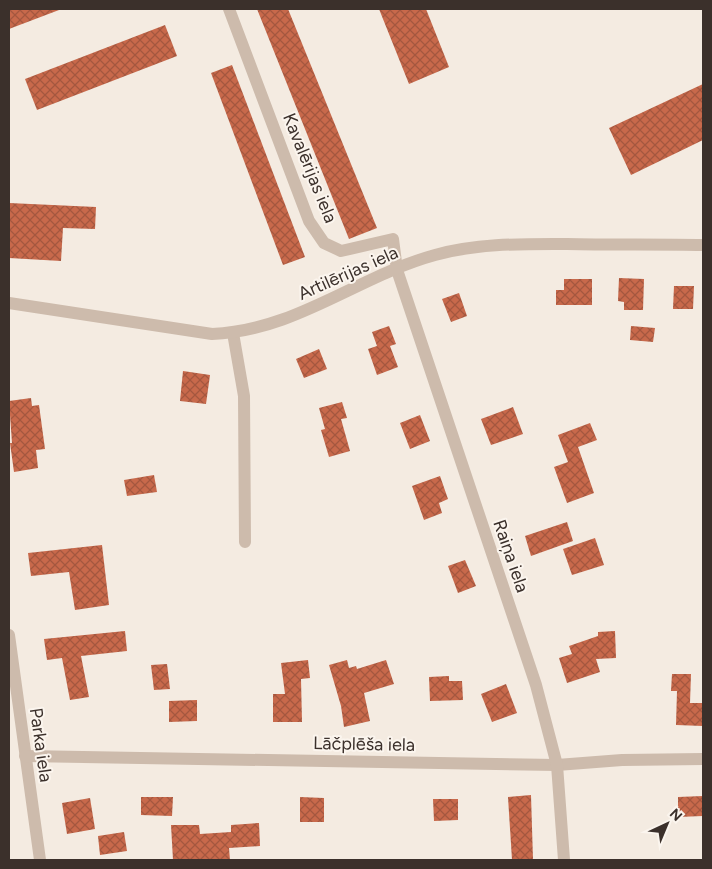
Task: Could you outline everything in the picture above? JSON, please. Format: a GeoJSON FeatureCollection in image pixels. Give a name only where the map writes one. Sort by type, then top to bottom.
{"type":"FeatureCollection","features":[{"type":"Feature","properties":{"kind":"street","name":"Kavalērijas iela"},"geometry":{"type":"LineString","coordinates":[[229,9],[309,221],[324,242],[341,251],[393,239],[397,270]]}},
{"type":"Feature","properties":{"kind":"street","name":"Artilērijas iela"},"geometry":{"type":"LineString","coordinates":[[9,303],[212,334],[233,333],[290,318],[432,255],[455,250],[505,244],[703,244]]}},
{"type":"Feature","properties":{"kind":"street","name":"Raiņa iela"},"geometry":{"type":"LineString","coordinates":[[397,270],[536,685],[557,765],[564,860]]}},
{"type":"Feature","properties":{"kind":"street"},"geometry":{"type":"LineString","coordinates":[[233,333],[244,396],[245,542]]}},
{"type":"Feature","properties":{"kind":"street","name":"Parka iela"},"geometry":{"type":"LineString","coordinates":[[9,635],[40,860]]}},
{"type":"Feature","properties":{"kind":"street","name":"Lāčplēša iela"},"geometry":{"type":"LineString","coordinates":[[25,756],[557,765],[622,760],[703,759]]}},
{"type":"Feature","properties":{"kind":"building"},"geometry":{"type":"Polygon","coordinates":[[[9,9],[58,9],[59,10],[9,29],[9,9]]]}},
{"type":"Feature","properties":{"kind":"building"},"geometry":{"type":"Polygon","coordinates":[[[257,9],[288,9],[377,228],[349,239],[257,9]]]}},
{"type":"Feature","properties":{"kind":"building"},"geometry":{"type":"Polygon","coordinates":[[[379,9],[426,9],[449,67],[409,84],[379,9]]]}},
{"type":"Feature","properties":{"kind":"building"},"geometry":{"type":"Polygon","coordinates":[[[165,25],[177,56],[37,110],[25,79],[165,25]]]}},
{"type":"Feature","properties":{"kind":"building"},"geometry":{"type":"Polygon","coordinates":[[[232,65],[305,257],[283,265],[211,73],[232,65]]]}},
{"type":"Feature","properties":{"kind":"building"},"geometry":{"type":"Polygon","coordinates":[[[703,84],[703,140],[631,175],[609,128],[703,84]]]}},
{"type":"Feature","properties":{"kind":"building"},"geometry":{"type":"Polygon","coordinates":[[[9,203],[96,207],[95,229],[63,228],[61,261],[9,258],[9,203]]]}},
{"type":"Feature","properties":{"kind":"building"},"geometry":{"type":"Polygon","coordinates":[[[619,278],[644,279],[643,310],[624,310],[624,302],[618,301],[619,278]]]}},
{"type":"Feature","properties":{"kind":"building"},"geometry":{"type":"Polygon","coordinates":[[[564,279],[592,279],[592,305],[556,305],[556,290],[564,290],[564,279]]]}},
{"type":"Feature","properties":{"kind":"building"},"geometry":{"type":"Polygon","coordinates":[[[674,286],[694,286],[693,309],[673,309],[674,286]]]}},
{"type":"Feature","properties":{"kind":"building"},"geometry":{"type":"Polygon","coordinates":[[[459,293],[467,316],[451,322],[442,299],[459,293]]]}},
{"type":"Feature","properties":{"kind":"building"},"geometry":{"type":"Polygon","coordinates":[[[389,326],[396,344],[390,346],[398,367],[377,375],[368,349],[377,346],[372,332],[389,326]]]}},
{"type":"Feature","properties":{"kind":"building"},"geometry":{"type":"Polygon","coordinates":[[[631,326],[655,328],[653,342],[630,340],[631,326]]]}},
{"type":"Feature","properties":{"kind":"building"},"geometry":{"type":"Polygon","coordinates":[[[319,349],[327,369],[304,378],[296,359],[319,349]]]}},
{"type":"Feature","properties":{"kind":"building"},"geometry":{"type":"Polygon","coordinates":[[[183,371],[210,375],[206,404],[180,401],[183,371]]]}},
{"type":"Feature","properties":{"kind":"building"},"geometry":{"type":"Polygon","coordinates":[[[31,398],[32,406],[39,405],[45,449],[36,450],[38,468],[14,472],[10,443],[12,443],[9,401],[31,398]]]}},
{"type":"Feature","properties":{"kind":"building"},"geometry":{"type":"Polygon","coordinates":[[[342,402],[347,418],[341,419],[350,451],[329,457],[321,430],[325,429],[319,408],[342,402]]]}},
{"type":"Feature","properties":{"kind":"building"},"geometry":{"type":"Polygon","coordinates":[[[513,407],[523,434],[491,445],[481,419],[513,407]]]}},
{"type":"Feature","properties":{"kind":"building"},"geometry":{"type":"Polygon","coordinates":[[[420,415],[430,441],[410,449],[400,423],[420,415]]]}},
{"type":"Feature","properties":{"kind":"building"},"geometry":{"type":"Polygon","coordinates":[[[590,423],[597,440],[578,447],[594,493],[567,503],[554,467],[568,462],[558,435],[590,423]]]}},
{"type":"Feature","properties":{"kind":"building"},"geometry":{"type":"Polygon","coordinates":[[[154,475],[157,492],[127,496],[124,480],[154,475]]]}},
{"type":"Feature","properties":{"kind":"building"},"geometry":{"type":"Polygon","coordinates":[[[440,476],[448,499],[439,503],[442,513],[424,520],[412,486],[440,476]]]}},
{"type":"Feature","properties":{"kind":"building"},"geometry":{"type":"Polygon","coordinates":[[[567,522],[573,541],[531,556],[525,536],[567,522]]]}},
{"type":"Feature","properties":{"kind":"building"},"geometry":{"type":"Polygon","coordinates":[[[595,538],[604,565],[572,575],[563,549],[595,538]]]}},
{"type":"Feature","properties":{"kind":"building"},"geometry":{"type":"Polygon","coordinates":[[[102,545],[109,605],[75,610],[69,572],[31,576],[28,553],[102,545]]]}},
{"type":"Feature","properties":{"kind":"building"},"geometry":{"type":"Polygon","coordinates":[[[465,560],[476,586],[458,593],[448,566],[465,560]]]}},
{"type":"Feature","properties":{"kind":"building"},"geometry":{"type":"Polygon","coordinates":[[[125,631],[127,651],[81,656],[89,697],[70,700],[62,658],[47,660],[44,639],[125,631]]]}},
{"type":"Feature","properties":{"kind":"building"},"geometry":{"type":"Polygon","coordinates":[[[615,631],[616,658],[596,659],[600,672],[567,683],[559,658],[572,654],[569,646],[598,636],[598,632],[615,631]]]}},
{"type":"Feature","properties":{"kind":"building"},"geometry":{"type":"Polygon","coordinates":[[[308,660],[310,678],[301,679],[302,722],[273,722],[273,694],[285,694],[281,663],[308,660]]]}},
{"type":"Feature","properties":{"kind":"building"},"geometry":{"type":"Polygon","coordinates":[[[347,660],[349,668],[356,666],[357,669],[386,660],[394,684],[364,693],[370,721],[344,727],[341,706],[329,665],[347,660]]]}},
{"type":"Feature","properties":{"kind":"building"},"geometry":{"type":"Polygon","coordinates":[[[167,664],[170,689],[154,690],[151,665],[167,664]]]}},
{"type":"Feature","properties":{"kind":"building"},"geometry":{"type":"Polygon","coordinates":[[[672,674],[691,674],[690,703],[703,703],[703,726],[676,725],[677,691],[671,691],[672,674]]]}},
{"type":"Feature","properties":{"kind":"building"},"geometry":{"type":"Polygon","coordinates":[[[449,676],[449,681],[462,681],[463,700],[430,701],[429,677],[449,676]]]}},
{"type":"Feature","properties":{"kind":"building"},"geometry":{"type":"Polygon","coordinates":[[[506,684],[517,713],[492,722],[481,694],[506,684]]]}},
{"type":"Feature","properties":{"kind":"building"},"geometry":{"type":"Polygon","coordinates":[[[197,700],[197,721],[169,722],[169,701],[197,700]]]}},
{"type":"Feature","properties":{"kind":"building"},"geometry":{"type":"Polygon","coordinates":[[[531,795],[533,860],[512,860],[508,797],[531,795]]]}},
{"type":"Feature","properties":{"kind":"building"},"geometry":{"type":"Polygon","coordinates":[[[703,796],[703,816],[678,817],[678,797],[703,796]]]}},
{"type":"Feature","properties":{"kind":"building"},"geometry":{"type":"Polygon","coordinates":[[[141,797],[173,797],[172,816],[141,815],[141,797]]]}},
{"type":"Feature","properties":{"kind":"building"},"geometry":{"type":"Polygon","coordinates":[[[300,797],[324,798],[324,822],[300,822],[300,797]]]}},
{"type":"Feature","properties":{"kind":"building"},"geometry":{"type":"Polygon","coordinates":[[[90,798],[95,829],[67,834],[62,803],[90,798]]]}},
{"type":"Feature","properties":{"kind":"building"},"geometry":{"type":"Polygon","coordinates":[[[433,799],[458,799],[458,820],[434,821],[433,799]]]}},
{"type":"Feature","properties":{"kind":"building"},"geometry":{"type":"Polygon","coordinates":[[[259,823],[260,846],[229,848],[230,860],[173,860],[171,825],[199,825],[200,834],[231,832],[231,825],[259,823]]]}},
{"type":"Feature","properties":{"kind":"building"},"geometry":{"type":"Polygon","coordinates":[[[124,832],[127,851],[100,855],[98,836],[124,832]]]}}]}
